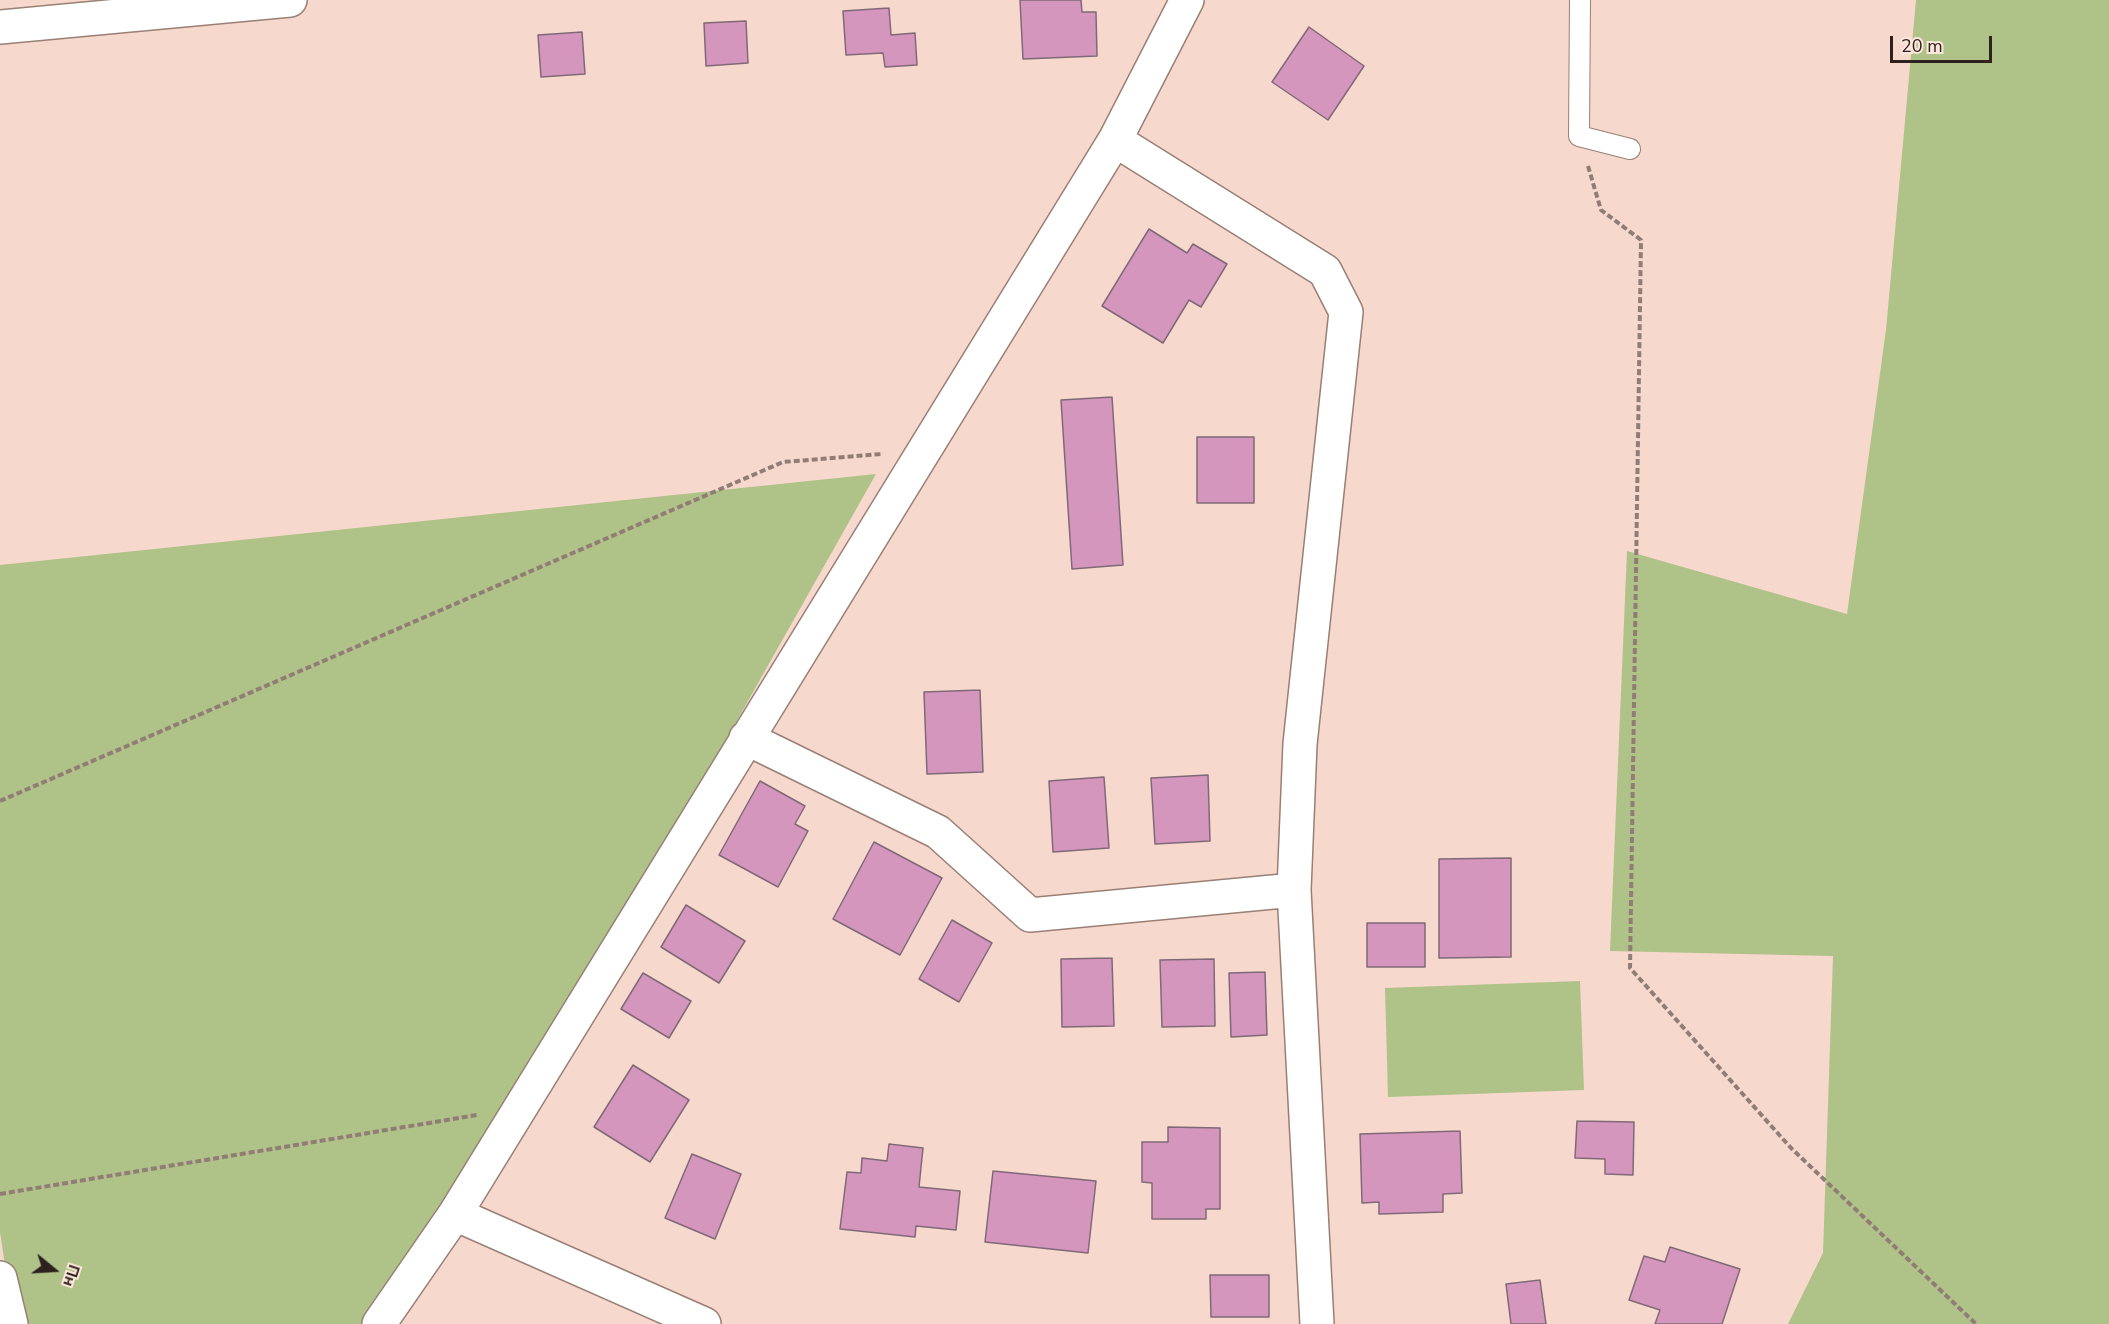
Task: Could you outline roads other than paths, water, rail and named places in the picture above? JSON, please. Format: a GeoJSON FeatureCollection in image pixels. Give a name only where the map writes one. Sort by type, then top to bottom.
{"type":"FeatureCollection","features":[{"type":"Feature","properties":{"kind":"street"},"geometry":{"type":"LineString","coordinates":[[0,27],[290,0]]}},
{"type":"Feature","properties":{"kind":"street"},"geometry":{"type":"LineString","coordinates":[[379,1324],[454,1214],[1115,140],[1187,0]]}},
{"type":"Feature","properties":{"kind":"street"},"geometry":{"type":"LineString","coordinates":[[1115,140],[1325,271],[1346,312],[1300,744],[1294,890],[1317,1324]]}},
{"type":"Feature","properties":{"kind":"street"},"geometry":{"type":"LineString","coordinates":[[746,738],[938,832],[1030,915],[1294,890]]}},
{"type":"Feature","properties":{"kind":"street"},"geometry":{"type":"LineString","coordinates":[[454,1214],[704,1324]]}},
{"type":"Feature","properties":{"kind":"street"},"geometry":{"type":"LineString","coordinates":[[0,1278],[11,1324]]}},
{"type":"Feature","properties":{"kind":"lane"},"geometry":{"type":"LineString","coordinates":[[1580,0],[1579,136],[1630,149]]}}]}
